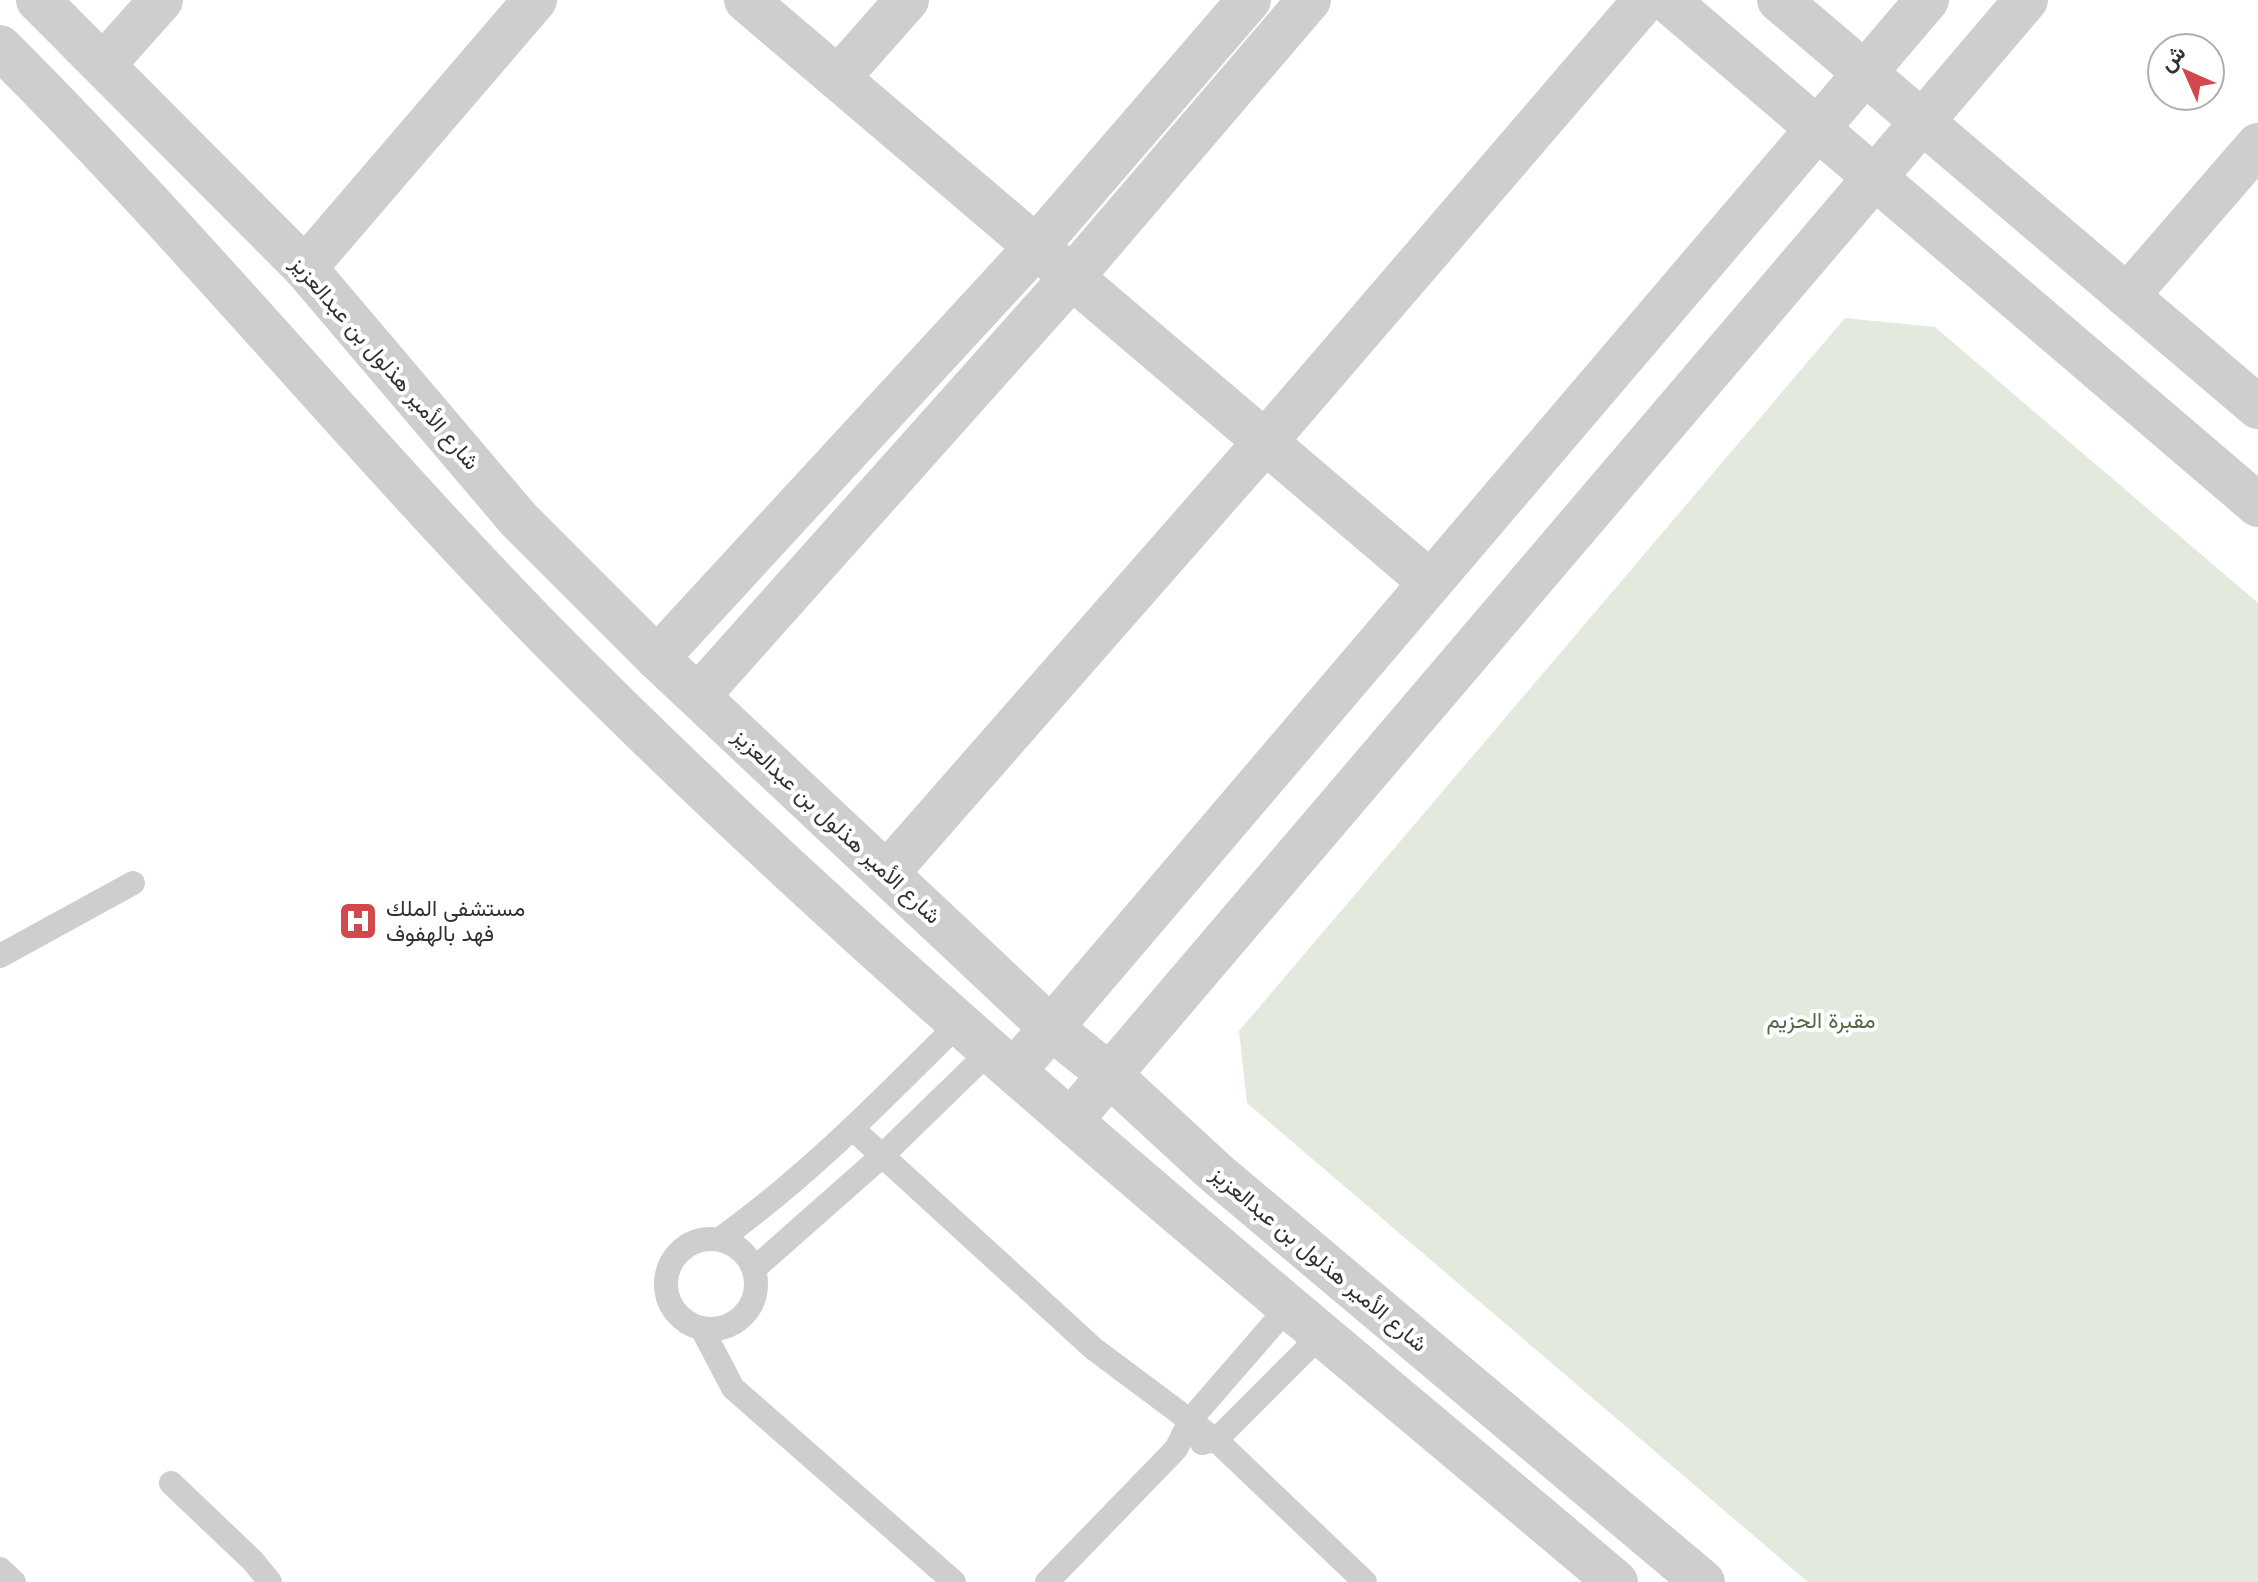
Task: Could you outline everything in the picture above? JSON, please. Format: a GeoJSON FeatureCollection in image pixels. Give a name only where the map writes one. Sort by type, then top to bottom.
{"type":"FeatureCollection","features":[{"type":"Feature","properties":{"kind":"street","name":"شارع الأمير هذلول بن عبدالعزيز"},"geometry":{"type":"LineString","coordinates":[[38,0],[305,268],[519,520],[657,658],[1051,1028],[1111,1076],[1215,1172],[1703,1582]]}},
{"type":"Feature","properties":{"kind":"street"},"geometry":{"type":"LineString","coordinates":[[104,64],[161,0]]}},
{"type":"Feature","properties":{"kind":"street"},"geometry":{"type":"LineString","coordinates":[[305,268],[535,0]]}},
{"type":"Feature","properties":{"kind":"street"},"geometry":{"type":"LineString","coordinates":[[746,0],[1430,582]]}},
{"type":"Feature","properties":{"kind":"street"},"geometry":{"type":"LineString","coordinates":[[838,78],[907,0]]}},
{"type":"Feature","properties":{"kind":"street"},"geometry":{"type":"LineString","coordinates":[[657,658],[1036,247],[1249,0]]}},
{"type":"Feature","properties":{"kind":"street"},"geometry":{"type":"LineString","coordinates":[[698,696],[1072,277],[1309,0]]}},
{"type":"Feature","properties":{"kind":"street"},"geometry":{"type":"LineString","coordinates":[[887,873],[1265,442],[1645,0]]}},
{"type":"Feature","properties":{"kind":"street"},"geometry":{"type":"LineString","coordinates":[[1667,0],[2258,505]]}},
{"type":"Feature","properties":{"kind":"street"},"geometry":{"type":"LineString","coordinates":[[1779,0],[2258,407]]}},
{"type":"Feature","properties":{"kind":"street"},"geometry":{"type":"LineString","coordinates":[[988,1048],[1051,1028],[1927,0]]}},
{"type":"Feature","properties":{"kind":"street"},"geometry":{"type":"LineString","coordinates":[[1072,1119],[2026,0]]}},
{"type":"Feature","properties":{"kind":"street"},"geometry":{"type":"LineString","coordinates":[[0,47],[181,235],[571,660],[988,1048],[1616,1582]]}},
{"type":"Feature","properties":{"kind":"street"},"geometry":{"type":"LineString","coordinates":[[2127,296],[2258,145]]}},
{"type":"Feature","properties":{"kind":"lane"},"geometry":{"type":"LineString","coordinates":[[0,956],[133,883]]}},
{"type":"Feature","properties":{"kind":"lane"},"geometry":{"type":"LineString","coordinates":[[720,1239],[747,1255],[757,1285],[745,1314],[733,1324],[702,1329],[687,1323],[676,1312],[666,1283],[669,1268],[689,1244],[720,1239],[761,1210],[853,1129],[988,1048]]}},
{"type":"Feature","properties":{"kind":"lane"},"geometry":{"type":"LineString","coordinates":[[754,1269],[882,1156],[988,1048]]}},
{"type":"Feature","properties":{"kind":"lane"},"geometry":{"type":"LineString","coordinates":[[853,1129],[1094,1349],[1216,1440],[1365,1582]]}},
{"type":"Feature","properties":{"kind":"lane"},"geometry":{"type":"LineString","coordinates":[[1047,1582],[1176,1449],[1191,1419],[1289,1306]]}},
{"type":"Feature","properties":{"kind":"lane"},"geometry":{"type":"LineString","coordinates":[[702,1329],[733,1388],[954,1582]]}},
{"type":"Feature","properties":{"kind":"lane"},"geometry":{"type":"LineString","coordinates":[[1176,1449],[1216,1440],[1322,1334]]}},
{"type":"Feature","properties":{"kind":"lane"},"geometry":{"type":"LineString","coordinates":[[171,1483],[253,1561],[270,1582]]}},
{"type":"Feature","properties":{"kind":"lane"},"geometry":{"type":"LineString","coordinates":[[0,1569],[14,1582]]}},
{"type":"Feature","properties":{"kind":"green space","name":"مقبرة الحزيم"},"geometry":{"type":"Polygon","coordinates":[[[1845,318],[1935,327],[2258,603],[2258,1582],[1808,1582],[1247,1103],[1239,1031],[1845,318]]]}},
{"type":"Feature","properties":{"kind":"place","name":"مستشفى الملك فهد بالهفوف"},"geometry":{"type":"Point","coordinates":[358,921]}}]}
